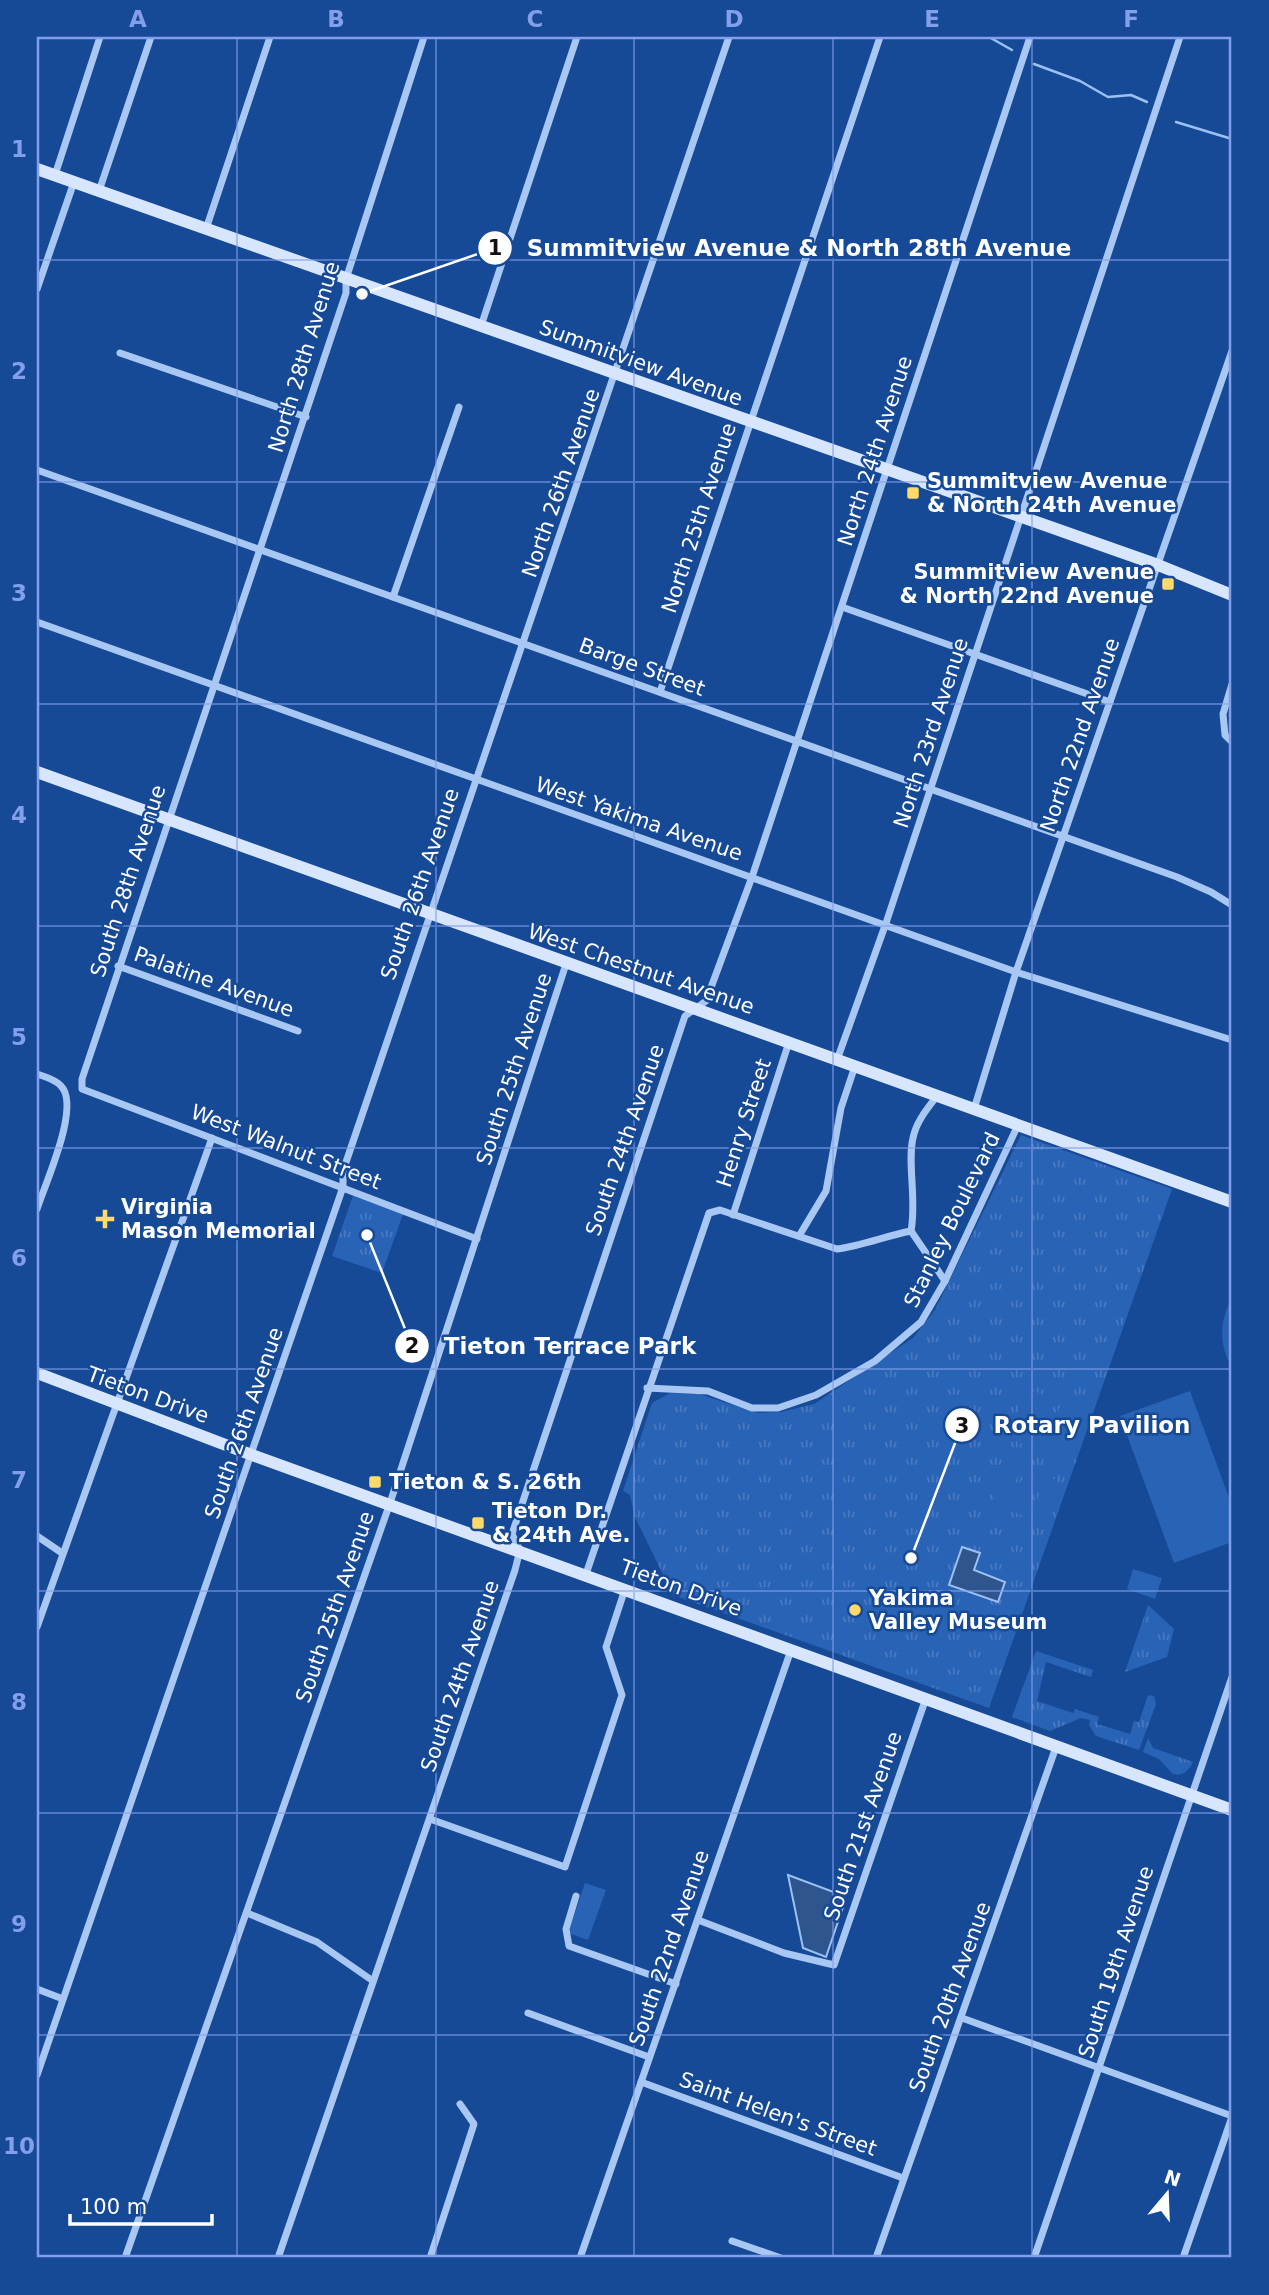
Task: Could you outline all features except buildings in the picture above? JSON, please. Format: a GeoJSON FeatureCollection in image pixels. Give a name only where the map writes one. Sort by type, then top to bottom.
{"type":"FeatureCollection","features":[{"type":"Feature","properties":{"kind":"main road","name":"Summitview Avenue"},"geometry":{"type":"LineString","coordinates":[[37,169],[1158,565],[1232,595]]}},
{"type":"Feature","properties":{"kind":"main road","name":"West Chestnut Avenue"},"geometry":{"type":"LineString","coordinates":[[37,772],[1232,1202]]}},
{"type":"Feature","properties":{"kind":"main road","name":"Tieton Drive"},"geometry":{"type":"LineString","coordinates":[[37,1373],[252,1455],[1232,1810]]}},
{"type":"Feature","properties":{"kind":"street"},"geometry":{"type":"LineString","coordinates":[[55,175],[100,37]]}},
{"type":"Feature","properties":{"kind":"street"},"geometry":{"type":"LineString","coordinates":[[99,191],[151,37]]}},
{"type":"Feature","properties":{"kind":"street"},"geometry":{"type":"LineString","coordinates":[[206,229],[270,37]]}},
{"type":"Feature","properties":{"kind":"street","name":"North 28th Avenue"},"geometry":{"type":"LineString","coordinates":[[212,685],[306,417],[346,293],[346,279],[424,37]]}},
{"type":"Feature","properties":{"kind":"street"},"geometry":{"type":"LineString","coordinates":[[481,326],[577,37]]}},
{"type":"Feature","properties":{"kind":"street","name":"North 26th Avenue"},"geometry":{"type":"LineString","coordinates":[[475,779],[525,644],[729,37]]}},
{"type":"Feature","properties":{"kind":"street","name":"North 25th Avenue"},"geometry":{"type":"LineString","coordinates":[[660,692],[880,37]]}},
{"type":"Feature","properties":{"kind":"street","name":"North 24th Avenue"},"geometry":{"type":"LineString","coordinates":[[752,877],[1030,37]]}},
{"type":"Feature","properties":{"kind":"street","name":"North 23rd Avenue"},"geometry":{"type":"LineString","coordinates":[[837,1060],[886,923],[1180,37]]}},
{"type":"Feature","properties":{"kind":"street"},"geometry":{"type":"LineString","coordinates":[[37,289],[74,182]]}},
{"type":"Feature","properties":{"kind":"street","name":"North 22nd Avenue"},"geometry":{"type":"LineString","coordinates":[[1016,972],[1232,351]]}},
{"type":"Feature","properties":{"kind":"street"},"geometry":{"type":"LineString","coordinates":[[120,353],[306,417]]}},
{"type":"Feature","properties":{"kind":"street"},"geometry":{"type":"LineString","coordinates":[[393,597],[459,407]]}},
{"type":"Feature","properties":{"kind":"street","name":"Barge Street"},"geometry":{"type":"LineString","coordinates":[[37,470],[1177,877],[1232,905]]}},
{"type":"Feature","properties":{"kind":"street"},"geometry":{"type":"LineString","coordinates":[[842,607],[1110,702]]}},
{"type":"Feature","properties":{"kind":"street","name":"West Yakima Avenue"},"geometry":{"type":"LineString","coordinates":[[37,622],[886,923],[1016,972],[1232,1039]]}},
{"type":"Feature","properties":{"kind":"street"},"geometry":{"type":"LineString","coordinates":[[1232,684],[1223,714],[1225,735],[1232,742]]}},
{"type":"Feature","properties":{"kind":"street","name":"South 28th Avenue"},"geometry":{"type":"LineString","coordinates":[[82,1089],[82,1079],[118,966],[212,685]]}},
{"type":"Feature","properties":{"kind":"street","name":"South 26th Avenue"},"geometry":{"type":"LineString","coordinates":[[37,2075],[343,1188],[343,1171],[475,779]]}},
{"type":"Feature","properties":{"kind":"street","name":"South 24th Avenue"},"geometry":{"type":"LineString","coordinates":[[278,2258],[520,1550],[512,1534],[516,1521],[685,1016],[699,1009],[706,1001],[752,877]]}},
{"type":"Feature","properties":{"kind":"street","name":"South 25th Avenue"},"geometry":{"type":"LineString","coordinates":[[125,2258],[390,1503],[566,964]]}},
{"type":"Feature","properties":{"kind":"street","name":"Palatine Avenue"},"geometry":{"type":"LineString","coordinates":[[118,966],[298,1031]]}},
{"type":"Feature","properties":{"kind":"street"},"geometry":{"type":"LineString","coordinates":[[974,1109],[1016,972]]}},
{"type":"Feature","properties":{"kind":"street","name":"Henry Street"},"geometry":{"type":"LineString","coordinates":[[733,1214],[789,1042]]}},
{"type":"Feature","properties":{"kind":"street"},"geometry":{"type":"LineString","coordinates":[[799,1236],[826,1191],[841,1108],[855,1066]]}},
{"type":"Feature","properties":{"kind":"street"},"geometry":{"type":"LineString","coordinates":[[37,1074],[61,1085],[66,1094],[69,1111],[37,1209]]}},
{"type":"Feature","properties":{"kind":"street","name":"West Walnut Street"},"geometry":{"type":"LineString","coordinates":[[82,1089],[477,1239]]}},
{"type":"Feature","properties":{"kind":"street"},"geometry":{"type":"LineString","coordinates":[[937,1096],[919,1121],[912,1141],[916,1208],[911,1231],[945,1281]]}},
{"type":"Feature","properties":{"kind":"street","name":"Stanley Boulevard"},"geometry":{"type":"LineString","coordinates":[[647,1388],[708,1391],[752,1408],[778,1408],[817,1395],[875,1361],[921,1322],[945,1281],[1018,1125]]}},
{"type":"Feature","properties":{"kind":"street"},"geometry":{"type":"LineString","coordinates":[[37,1627],[212,1138]]}},
{"type":"Feature","properties":{"kind":"street"},"geometry":{"type":"LineString","coordinates":[[586,1574],[647,1388],[709,1213],[714,1210],[733,1214],[837,1250],[857,1247],[879,1237],[911,1231]]}},
{"type":"Feature","properties":{"kind":"street"},"geometry":{"type":"LineString","coordinates":[[37,1536],[62,1553]]}},
{"type":"Feature","properties":{"kind":"street"},"geometry":{"type":"LineString","coordinates":[[430,1819],[565,1867],[622,1695],[606,1647],[625,1588]]}},
{"type":"Feature","properties":{"kind":"street","name":"South 22nd Avenue"},"geometry":{"type":"LineString","coordinates":[[580,2258],[791,1650]]}},
{"type":"Feature","properties":{"kind":"street","name":"South 19th Avenue"},"geometry":{"type":"LineString","coordinates":[[1034,2258],[1232,1677]]}},
{"type":"Feature","properties":{"kind":"street","name":"South 21st Avenue"},"geometry":{"type":"LineString","coordinates":[[698,1920],[784,1953],[834,1965],[926,1698]]}},
{"type":"Feature","properties":{"kind":"street","name":"South 20th Avenue"},"geometry":{"type":"LineString","coordinates":[[876,2258],[1056,1747]]}},
{"type":"Feature","properties":{"kind":"street"},"geometry":{"type":"LineString","coordinates":[[576,1896],[566,1929],[569,1946],[676,1984]]}},
{"type":"Feature","properties":{"kind":"street"},"geometry":{"type":"LineString","coordinates":[[247,1913],[317,1942],[373,1980]]}},
{"type":"Feature","properties":{"kind":"street"},"geometry":{"type":"LineString","coordinates":[[37,1989],[63,1999]]}},
{"type":"Feature","properties":{"kind":"street"},"geometry":{"type":"LineString","coordinates":[[528,2013],[649,2057]]}},
{"type":"Feature","properties":{"kind":"street"},"geometry":{"type":"LineString","coordinates":[[962,2018],[1100,2066],[1232,2117],[1183,2258]]}},
{"type":"Feature","properties":{"kind":"street","name":"Saint Helen's Street"},"geometry":{"type":"LineString","coordinates":[[641,2082],[904,2178]]}},
{"type":"Feature","properties":{"kind":"street"},"geometry":{"type":"LineString","coordinates":[[430,2258],[474,2124],[460,2104]]}},
{"type":"Feature","properties":{"kind":"street"},"geometry":{"type":"LineString","coordinates":[[732,2241],[781,2258]]}},
{"type":"Feature","properties":{"kind":"green space"},"geometry":{"type":"Polygon","coordinates":[[[1021,1135],[1172,1189],[989,1708],[673,1595],[635,1517],[630,1495],[623,1491],[652,1403],[670,1393],[699,1394],[758,1413],[781,1412],[814,1404],[913,1338],[935,1310],[1021,1135]]]}},
{"type":"Feature","properties":{"kind":"green space"},"geometry":{"type":"Polygon","coordinates":[[[353,1196],[403,1214],[382,1273],[332,1256],[353,1196]]]}},
{"type":"Feature","properties":{"kind":"green space"},"geometry":{"type":"Polygon","coordinates":[[[1232,1298],[1232,1368],[1222,1333],[1232,1298]]]}},
{"type":"Feature","properties":{"kind":"green space"},"geometry":{"type":"Polygon","coordinates":[[[1027,1389],[1056,1399],[1038,1449],[1009,1439],[1027,1389]]]}},
{"type":"Feature","properties":{"kind":"green space"},"geometry":{"type":"Polygon","coordinates":[[[1190,1391],[1232,1506],[1232,1542],[1174,1563],[1120,1416],[1190,1391]]]}},
{"type":"Feature","properties":{"kind":"green space"},"geometry":{"type":"Polygon","coordinates":[[[1062,1401],[1091,1412],[1073,1462],[1044,1451],[1062,1401]]]}},
{"type":"Feature","properties":{"kind":"green space"},"geometry":{"type":"Polygon","coordinates":[[[1010,1462],[1018,1465],[1016,1471],[1019,1472],[1008,1504],[1004,1503],[1002,1508],[994,1505],[996,1500],[993,1498],[1004,1467],[1008,1468],[1010,1462]]]}},
{"type":"Feature","properties":{"kind":"green space"},"geometry":{"type":"Polygon","coordinates":[[[1030,1470],[1038,1472],[1036,1478],[1039,1479],[1027,1511],[1024,1510],[1022,1515],[1014,1512],[1016,1507],[1013,1505],[1024,1474],[1028,1475],[1030,1470]]]}},
{"type":"Feature","properties":{"kind":"green space"},"geometry":{"type":"Polygon","coordinates":[[[1049,1477],[1057,1480],[1055,1485],[1059,1487],[1047,1518],[1044,1517],[1042,1522],[1034,1519],[1035,1514],[1032,1513],[1044,1481],[1047,1482],[1049,1477]]]}},
{"type":"Feature","properties":{"kind":"green space"},"geometry":{"type":"Polygon","coordinates":[[[1133,1569],[1162,1578],[1155,1599],[1127,1589],[1133,1569]]]}},
{"type":"Feature","properties":{"kind":"green space"},"geometry":{"type":"Polygon","coordinates":[[[1148,1605],[1174,1629],[1167,1657],[1125,1672],[1148,1605]]]}},
{"type":"Feature","properties":{"kind":"green space"},"geometry":{"type":"Polygon","coordinates":[[[1036,1651],[1093,1670],[1091,1677],[1046,1662],[1037,1701],[1073,1713],[1075,1709],[1099,1717],[1097,1724],[1130,1734],[1134,1721],[1139,1722],[1148,1695],[1154,1696],[1156,1704],[1139,1750],[1096,1736],[1089,1725],[1090,1720],[1081,1718],[1050,1731],[1012,1717],[1036,1651]]]}},
{"type":"Feature","properties":{"kind":"green space"},"geometry":{"type":"Polygon","coordinates":[[[1148,1738],[1153,1748],[1193,1762],[1185,1772],[1173,1774],[1159,1759],[1143,1752],[1148,1738]]]}},
{"type":"Feature","properties":{"kind":"green space"},"geometry":{"type":"Polygon","coordinates":[[[585,1883],[606,1890],[588,1940],[568,1933],[585,1883]]]}},
{"type":"Feature","properties":{"kind":"shaded area"},"geometry":{"type":"Polygon","coordinates":[[[962,1547],[980,1553],[974,1570],[1005,1582],[998,1602],[949,1585],[962,1547]]]}},
{"type":"Feature","properties":{"kind":"shaded area"},"geometry":{"type":"Polygon","coordinates":[[[788,1875],[839,1894],[844,1904],[826,1957],[803,1948],[788,1875]]]}},
{"type":"Feature","properties":{"kind":"waterway"},"geometry":{"type":"LineString","coordinates":[[989,37],[1012,50]]}},
{"type":"Feature","properties":{"kind":"waterway"},"geometry":{"type":"LineString","coordinates":[[1034,64],[1080,81],[1108,97],[1131,95],[1147,102]]}},
{"type":"Feature","properties":{"kind":"waterway"},"geometry":{"type":"LineString","coordinates":[[1176,122],[1232,139]]}},
{"type":"Feature","properties":{"kind":"place","name":"Summitview Avenue & North 28th Avenue"},"geometry":{"type":"Point","coordinates":[362,294]}},
{"type":"Feature","properties":{"kind":"place","name":"Summitview Avenue & North 24th Avenue"},"geometry":{"type":"Point","coordinates":[913,493]}},
{"type":"Feature","properties":{"kind":"place","name":"Summitview Avenue & North 22nd Avenue"},"geometry":{"type":"Point","coordinates":[1168,584]}},
{"type":"Feature","properties":{"kind":"place","name":"Virginia Mason Memorial"},"geometry":{"type":"Point","coordinates":[105,1219]}},
{"type":"Feature","properties":{"kind":"place","name":"Tieton Terrace Park"},"geometry":{"type":"Point","coordinates":[367,1235]}},
{"type":"Feature","properties":{"kind":"place","name":"Tieton & S. 26th"},"geometry":{"type":"Point","coordinates":[375,1482]}},
{"type":"Feature","properties":{"kind":"place","name":"Tieton Dr. & 24th Ave."},"geometry":{"type":"Point","coordinates":[478,1523]}},
{"type":"Feature","properties":{"kind":"place","name":"Rotary Pavilion"},"geometry":{"type":"Point","coordinates":[911,1558]}},
{"type":"Feature","properties":{"kind":"place","name":"Yakima Valley Museum"},"geometry":{"type":"Point","coordinates":[855,1610]}}]}
